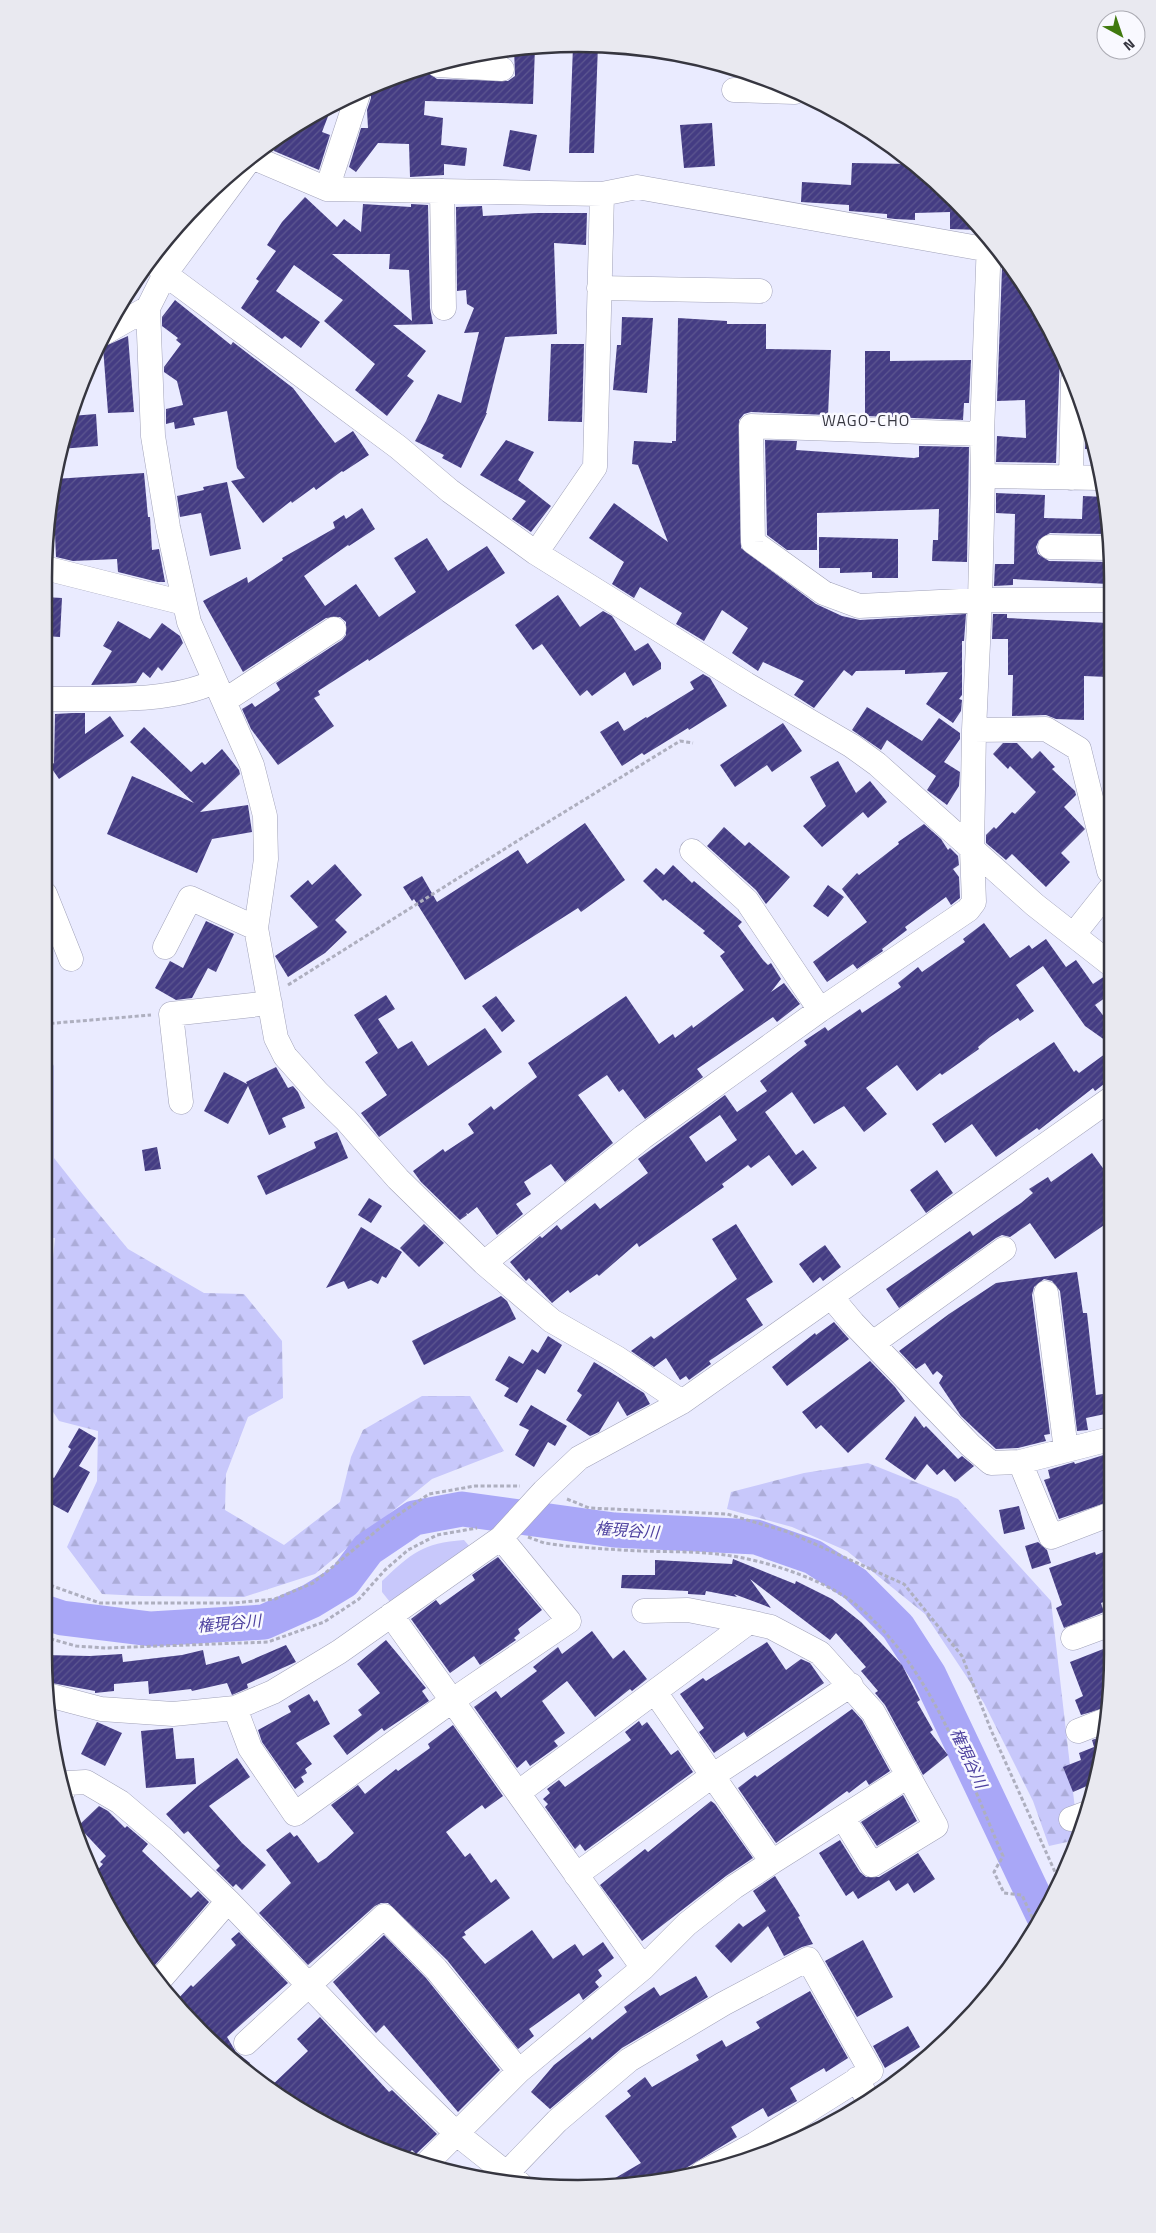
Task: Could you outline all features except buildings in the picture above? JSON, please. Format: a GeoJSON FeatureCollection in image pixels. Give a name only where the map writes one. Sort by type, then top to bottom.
{"type":"FeatureCollection","features":[{"type":"Feature","properties":{"kind":"street"},"geometry":{"type":"LineString","coordinates":[[461,66],[502,68]]}},
{"type":"Feature","properties":{"kind":"street"},"geometry":{"type":"LineString","coordinates":[[734,90],[775,91]]}},
{"type":"Feature","properties":{"kind":"street"},"geometry":{"type":"LineString","coordinates":[[327,189],[355,103]]}},
{"type":"Feature","properties":{"kind":"street"},"geometry":{"type":"LineString","coordinates":[[258,161],[327,189],[602,194],[637,187],[984,245]]}},
{"type":"Feature","properties":{"kind":"street"},"geometry":{"type":"LineString","coordinates":[[442,191],[444,308]]}},
{"type":"Feature","properties":{"kind":"street"},"geometry":{"type":"LineString","coordinates":[[221,192],[158,266],[148,308],[153,436],[168,527],[189,622],[252,765],[265,816],[266,859],[256,928],[276,1038],[285,1056],[398,1179],[484,1263],[552,1321],[617,1358],[682,1402]]}},
{"type":"Feature","properties":{"kind":"street"},"geometry":{"type":"LineString","coordinates":[[536,553],[595,467],[602,194]]}},
{"type":"Feature","properties":{"kind":"street"},"geometry":{"type":"LineString","coordinates":[[484,1263],[643,1137],[820,1010],[968,910],[974,902],[972,850],[974,730],[984,476],[982,434],[993,256]]}},
{"type":"Feature","properties":{"kind":"street"},"geometry":{"type":"LineString","coordinates":[[158,266],[398,448],[450,491],[536,553],[746,684],[852,746],[877,764],[1034,905],[1104,958]]}},
{"type":"Feature","properties":{"kind":"street"},"geometry":{"type":"LineString","coordinates":[[599,288],[760,291]]}},
{"type":"Feature","properties":{"kind":"street"},"geometry":{"type":"LineString","coordinates":[[117,326],[148,308]]}},
{"type":"Feature","properties":{"kind":"street"},"geometry":{"type":"LineString","coordinates":[[1071,478],[1073,401]]}},
{"type":"Feature","properties":{"kind":"street"},"geometry":{"type":"LineString","coordinates":[[982,434],[752,426],[753,542],[824,593],[859,606],[980,600],[1104,600]]}},
{"type":"Feature","properties":{"kind":"street"},"geometry":{"type":"LineString","coordinates":[[984,476],[1094,478]]}},
{"type":"Feature","properties":{"kind":"street"},"geometry":{"type":"LineString","coordinates":[[1050,547],[1102,548]]}},
{"type":"Feature","properties":{"kind":"street"},"geometry":{"type":"LineString","coordinates":[[52,570],[184,602]]}},
{"type":"Feature","properties":{"kind":"street"},"geometry":{"type":"LineString","coordinates":[[52,699],[172,696],[197,690],[219,692],[334,628]]}},
{"type":"Feature","properties":{"kind":"street"},"geometry":{"type":"LineString","coordinates":[[974,730],[1046,729],[1079,749],[1104,851]]}},
{"type":"Feature","properties":{"kind":"street"},"geometry":{"type":"LineString","coordinates":[[692,851],[747,901],[820,1010]]}},
{"type":"Feature","properties":{"kind":"street"},"geometry":{"type":"LineString","coordinates":[[1074,934],[1104,896]]}},
{"type":"Feature","properties":{"kind":"street"},"geometry":{"type":"LineString","coordinates":[[165,947],[190,898],[256,928]]}},
{"type":"Feature","properties":{"kind":"street"},"geometry":{"type":"LineString","coordinates":[[52,913],[71,959]]}},
{"type":"Feature","properties":{"kind":"street"},"geometry":{"type":"LineString","coordinates":[[181,1102],[171,1014],[270,1000]]}},
{"type":"Feature","properties":{"kind":"street"},"geometry":{"type":"LineString","coordinates":[[55,1697],[101,1709],[173,1714],[235,1708],[273,1692],[338,1652],[506,1533],[544,1491],[578,1458],[682,1402],[800,1316],[832,1298],[895,1250],[1104,1104]]}},
{"type":"Feature","properties":{"kind":"street"},"geometry":{"type":"LineString","coordinates":[[873,1343],[1004,1249]]}},
{"type":"Feature","properties":{"kind":"street"},"geometry":{"type":"LineString","coordinates":[[1046,1293],[1066,1450]]}},
{"type":"Feature","properties":{"kind":"street"},"geometry":{"type":"LineString","coordinates":[[832,1298],[970,1445],[991,1463],[1020,1462],[1104,1440]]}},
{"type":"Feature","properties":{"kind":"street"},"geometry":{"type":"LineString","coordinates":[[1020,1462],[1051,1537],[1104,1517]]}},
{"type":"Feature","properties":{"kind":"street"},"geometry":{"type":"LineString","coordinates":[[235,1708],[250,1748],[295,1814],[453,1700],[569,1621],[506,1533]]}},
{"type":"Feature","properties":{"kind":"street"},"geometry":{"type":"LineString","coordinates":[[644,1611],[688,1610],[771,1627],[820,1653],[851,1685],[873,1712],[936,1826],[872,1865],[842,1818]]}},
{"type":"Feature","properties":{"kind":"street"},"geometry":{"type":"LineString","coordinates":[[391,1615],[643,1968]]}},
{"type":"Feature","properties":{"kind":"street"},"geometry":{"type":"LineString","coordinates":[[518,1792],[749,1622]]}},
{"type":"Feature","properties":{"kind":"street"},"geometry":{"type":"LineString","coordinates":[[1073,1638],[1104,1627]]}},
{"type":"Feature","properties":{"kind":"street"},"geometry":{"type":"LineString","coordinates":[[576,1875],[712,1776],[851,1685]]}},
{"type":"Feature","properties":{"kind":"street"},"geometry":{"type":"LineString","coordinates":[[656,1692],[772,1862]]}},
{"type":"Feature","properties":{"kind":"street"},"geometry":{"type":"LineString","coordinates":[[1078,1731],[1099,1723]]}},
{"type":"Feature","properties":{"kind":"street"},"geometry":{"type":"LineString","coordinates":[[431,2160],[519,2071],[643,1968],[687,1924],[772,1862],[908,1776]]}},
{"type":"Feature","properties":{"kind":"street"},"geometry":{"type":"LineString","coordinates":[[68,1783],[86,1782],[120,1802],[166,1841],[228,1900],[370,2050],[457,2134],[509,2176]]}},
{"type":"Feature","properties":{"kind":"street"},"geometry":{"type":"LineString","coordinates":[[162,1977],[228,1900]]}},
{"type":"Feature","properties":{"kind":"street"},"geometry":{"type":"LineString","coordinates":[[246,2043],[384,1916],[436,1969],[519,2071]]}},
{"type":"Feature","properties":{"kind":"street"},"geometry":{"type":"LineString","coordinates":[[515,2177],[557,2121],[629,2060],[723,2004],[808,1959],[871,2070],[755,2144],[728,2159]]}},
{"type":"Feature","properties":{"kind":"street"},"geometry":{"type":"LineString","coordinates":[[857,2079],[865,2095]]}},
{"type":"Feature","properties":{"kind":"path"},"geometry":{"type":"LineString","coordinates":[[270,1000],[522,838],[680,742],[693,743]]}},
{"type":"Feature","properties":{"kind":"path"},"geometry":{"type":"LineString","coordinates":[[52,1023],[171,1014]]}},
{"type":"Feature","properties":{"kind":"path"},"geometry":{"type":"LineString","coordinates":[[52,1586],[100,1603],[234,1603],[275,1598],[313,1583],[386,1522],[429,1494],[475,1486],[520,1486],[544,1491],[589,1508],[727,1514],[788,1532],[904,1584],[962,1656],[992,1730],[1055,1873]]}},
{"type":"Feature","properties":{"kind":"path"},"geometry":{"type":"LineString","coordinates":[[52,1639],[76,1646],[106,1648],[268,1642],[324,1622],[359,1599],[385,1570],[408,1550],[437,1535],[471,1528],[506,1533]]}},
{"type":"Feature","properties":{"kind":"green space"},"geometry":{"type":"Polygon","coordinates":[[[52,1062],[54,1066],[54,1158],[84,1196],[128,1249],[204,1293],[244,1294],[282,1341],[283,1398],[248,1417],[226,1474],[225,1510],[284,1545],[340,1502],[351,1457],[363,1430],[422,1396],[470,1396],[504,1451],[432,1479],[315,1574],[244,1597],[102,1594],[67,1547],[97,1481],[98,1431],[59,1421],[52,1410],[52,1268],[55,1238],[52,1238],[52,1062]]]}},
{"type":"Feature","properties":{"kind":"green space"},"geometry":{"type":"Polygon","coordinates":[[[868,1463],[958,1499],[1051,1601],[1077,1822],[1069,1842],[1049,1846],[1033,1801],[984,1703],[925,1614],[847,1551],[792,1527],[727,1509],[731,1492],[804,1473],[868,1463]]]}},
{"type":"Feature","properties":{"kind":"green space"},"geometry":{"type":"Polygon","coordinates":[[[464,1540],[470,1547],[390,1602],[382,1592],[382,1581],[418,1551],[450,1541],[464,1540]]]}},
{"type":"Feature","properties":{"kind":"waterway","name":"権現谷川"},"geometry":{"type":"LineString","coordinates":[[52,1615],[62,1618],[151,1629],[264,1622],[311,1601],[344,1581],[368,1549],[414,1518],[462,1509],[614,1530],[756,1537],[813,1557],[855,1584],[898,1627],[929,1675],[1039,1906]]}},
{"type":"Feature","properties":{"kind":"district","name":"WAGO-CHO"},"geometry":{"type":"Point","coordinates":[866,420]}}]}
